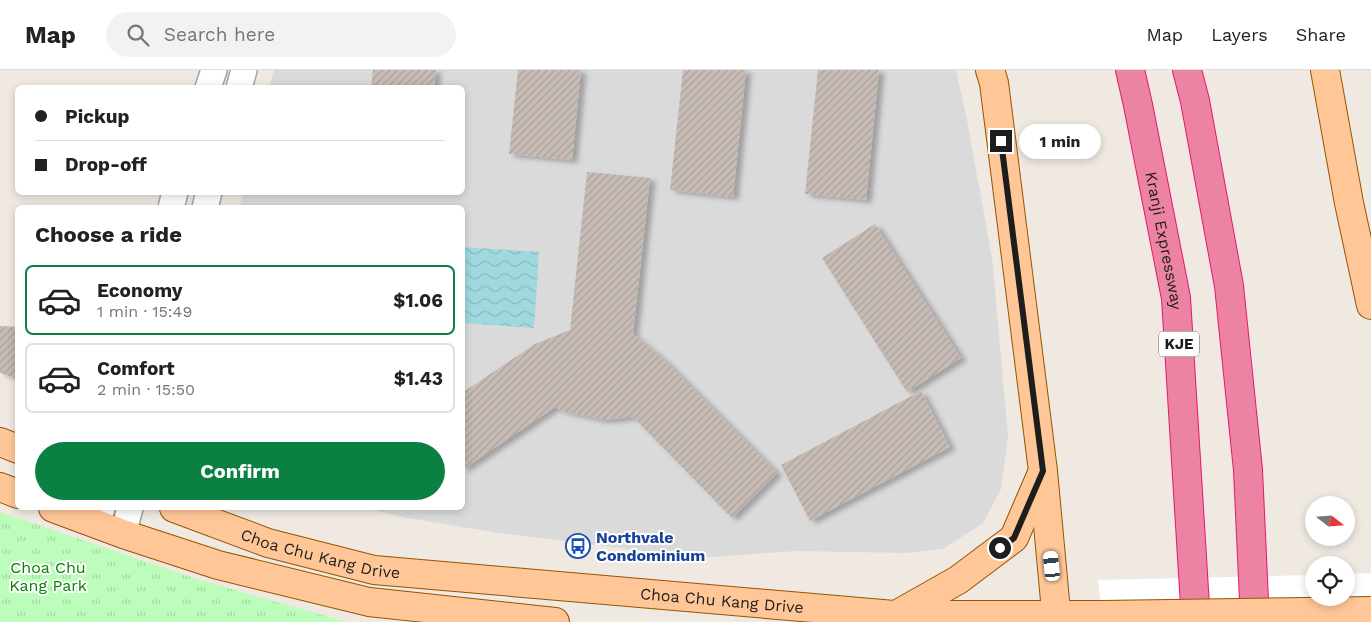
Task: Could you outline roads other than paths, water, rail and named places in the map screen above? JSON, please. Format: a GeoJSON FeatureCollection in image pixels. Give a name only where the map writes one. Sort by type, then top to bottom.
{"type":"FeatureCollection","features":[{"type":"Feature","properties":{"kind":"highway","name":"Kranji Expressway"},"geometry":{"type":"LineString","coordinates":[[1130,70],[1176,298],[1196,622]]}},
{"type":"Feature","properties":{"kind":"highway"},"geometry":{"type":"LineString","coordinates":[[1187,70],[1196,101],[1228,286],[1248,470],[1255,622]]}},
{"type":"Feature","properties":{"kind":"main road"},"geometry":{"type":"LineString","coordinates":[[990,70],[994,83],[1043,471],[1057,619]]}},
{"type":"Feature","properties":{"kind":"main road"},"geometry":{"type":"LineString","coordinates":[[1325,70],[1349,203],[1371,305]]}},
{"type":"Feature","properties":{"kind":"main road"},"geometry":{"type":"LineString","coordinates":[[0,442],[15,448]]}},
{"type":"Feature","properties":{"kind":"main road"},"geometry":{"type":"LineString","coordinates":[[894,615],[958,580],[1014,538],[1043,471]]}},
{"type":"Feature","properties":{"kind":"main road"},"geometry":{"type":"LineString","coordinates":[[0,487],[15,493]]}},
{"type":"Feature","properties":{"kind":"main road","name":"Choa Chu Kang Drive"},"geometry":{"type":"LineString","coordinates":[[65,510],[100,516],[123,534],[218,565],[369,602],[555,622]]}},
{"type":"Feature","properties":{"kind":"main road","name":"Choa Chu Kang Drive"},"geometry":{"type":"LineString","coordinates":[[184,510],[268,543],[374,570],[894,615],[1057,619],[1102,615],[1371,610]]}},
{"type":"Feature","properties":{"kind":"street"},"geometry":{"type":"LineString","coordinates":[[209,85],[214,70]]}},
{"type":"Feature","properties":{"kind":"street"},"geometry":{"type":"LineString","coordinates":[[240,85],[244,70]]}},
{"type":"Feature","properties":{"kind":"street"},"geometry":{"type":"LineString","coordinates":[[123,534],[129,510]]}},
{"type":"Feature","properties":{"kind":"water"},"geometry":{"type":"Polygon","coordinates":[[[465,247],[539,252],[534,328],[465,323],[465,247]]]}},
{"type":"Feature","properties":{"kind":"place","name":"Northvale Condominium"},"geometry":{"type":"Point","coordinates":[578,546]}},
{"type":"Feature","properties":{"kind":"park label","name":"Choa Chu Kang Park"},"geometry":{"type":"Point","coordinates":[48,576]}}]}
